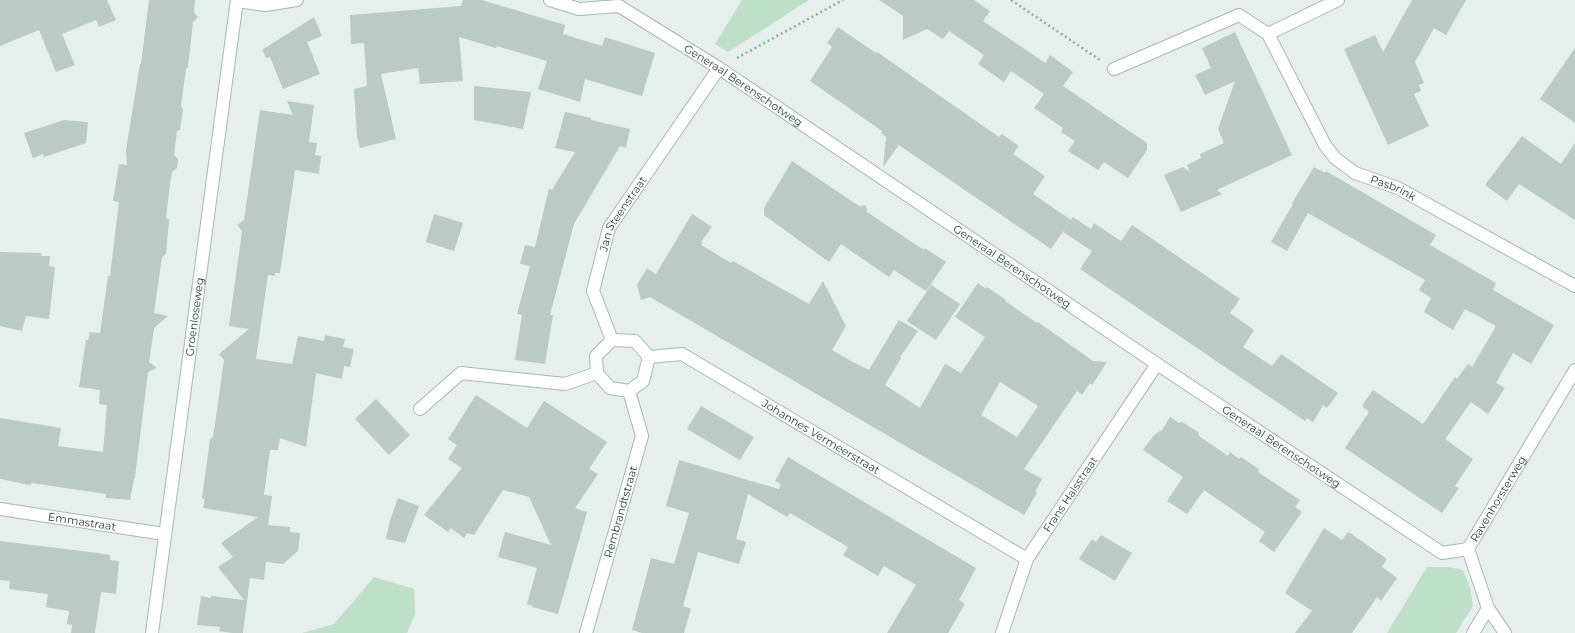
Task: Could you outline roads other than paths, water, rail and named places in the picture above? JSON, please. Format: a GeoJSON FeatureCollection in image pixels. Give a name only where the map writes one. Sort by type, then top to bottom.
{"type":"FeatureCollection","features":[{"type":"Feature","properties":{"kind":"street"},"geometry":{"type":"LineString","coordinates":[[237,0],[265,5],[297,0]]}},
{"type":"Feature","properties":{"kind":"street","name":"Groenloseweg"},"geometry":{"type":"LineString","coordinates":[[152,633],[164,534],[237,0]]}},
{"type":"Feature","properties":{"kind":"street","name":"Generaal Berenschotweg"},"geometry":{"type":"LineString","coordinates":[[550,0],[579,9],[621,3],[1157,364],[1442,553],[1468,549]]}},
{"type":"Feature","properties":{"kind":"street"},"geometry":{"type":"LineString","coordinates":[[1268,34],[1338,0]]}},
{"type":"Feature","properties":{"kind":"street","name":"Pasbrink"},"geometry":{"type":"LineString","coordinates":[[1114,69],[1239,15],[1268,34],[1325,145],[1335,158],[1355,173],[1398,188],[1575,286]]}},
{"type":"Feature","properties":{"kind":"street","name":"Jan Steenstraat"},"geometry":{"type":"LineString","coordinates":[[612,340],[593,291],[609,228],[719,68]]}},
{"type":"Feature","properties":{"kind":"street"},"geometry":{"type":"LineString","coordinates":[[612,340],[635,340],[649,357],[643,381],[629,392],[610,388],[597,374],[596,356],[612,340]]}},
{"type":"Feature","properties":{"kind":"street","name":"Johannes Vermeerstraat"},"geometry":{"type":"LineString","coordinates":[[649,357],[682,354],[1026,558]]}},
{"type":"Feature","properties":{"kind":"street","name":"Frans Halsstraat"},"geometry":{"type":"LineString","coordinates":[[1002,633],[1026,558],[1157,364]]}},
{"type":"Feature","properties":{"kind":"street","name":"Ravenhorsterweg"},"geometry":{"type":"LineString","coordinates":[[1505,633],[1488,608],[1468,549],[1575,370]]}},
{"type":"Feature","properties":{"kind":"street"},"geometry":{"type":"LineString","coordinates":[[420,409],[461,373],[565,384],[597,374]]}},
{"type":"Feature","properties":{"kind":"street","name":"Rembrandtstraat"},"geometry":{"type":"LineString","coordinates":[[586,633],[642,436],[629,392]]}},
{"type":"Feature","properties":{"kind":"street","name":"Emmastraat"},"geometry":{"type":"LineString","coordinates":[[0,509],[164,534]]}},
{"type":"Feature","properties":{"kind":"street"},"geometry":{"type":"LineString","coordinates":[[1473,633],[1488,608]]}}]}
